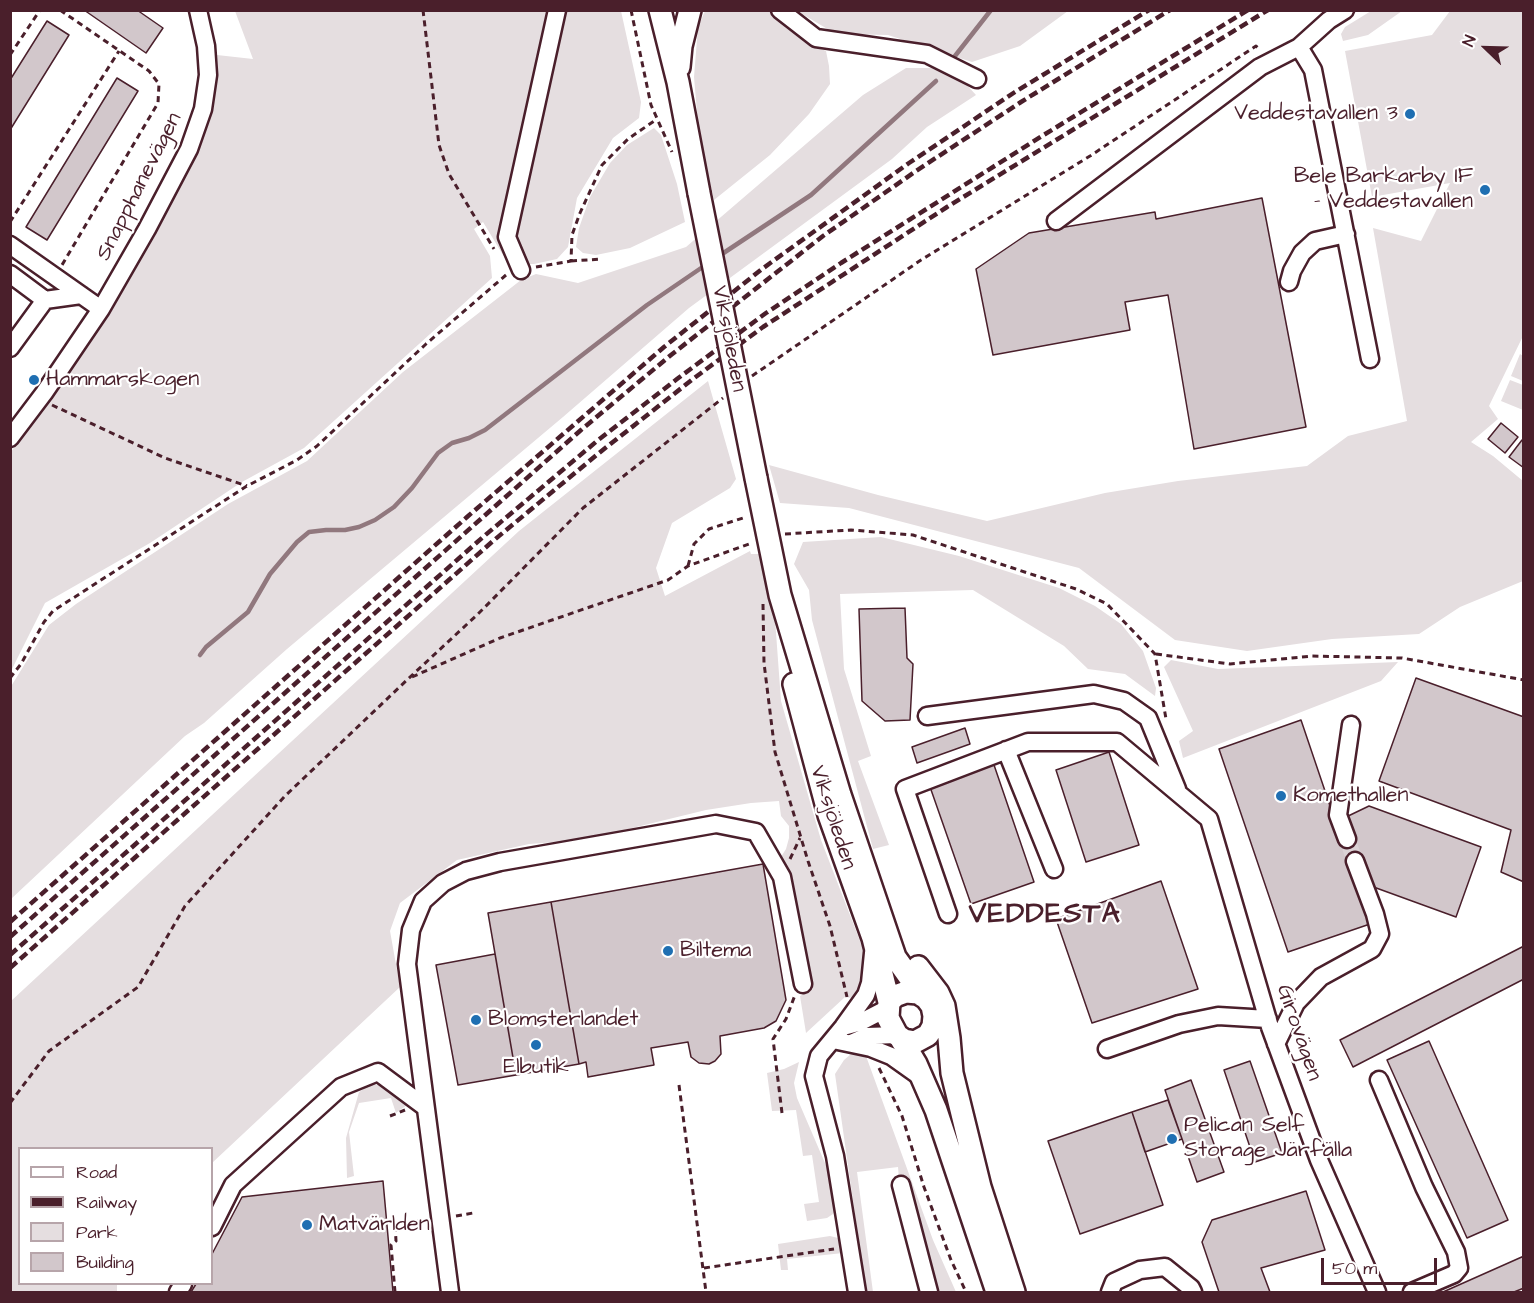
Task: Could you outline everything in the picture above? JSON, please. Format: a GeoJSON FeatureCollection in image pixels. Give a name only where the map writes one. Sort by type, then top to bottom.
{"type":"FeatureCollection","features":[{"type":"Feature","properties":{"kind":"main road","name":"Viksjöleden"},"geometry":{"type":"LineString","coordinates":[[660,10],[678,82],[756,478],[772,600],[784,632],[807,740],[829,815],[879,930],[889,1005]]}},
{"type":"Feature","properties":{"kind":"main road","name":"Viksjöleden"},"geometry":{"type":"LineString","coordinates":[[678,82],[681,46],[690,10]]}},
{"type":"Feature","properties":{"kind":"main road","name":"Viksjöleden"},"geometry":{"type":"LineString","coordinates":[[879,930],[922,995]]}},
{"type":"Feature","properties":{"kind":"main road","name":"Viksjöleden"},"geometry":{"type":"LineString","coordinates":[[879,930],[930,981],[944,1006],[952,1073],[980,1187],[1014,1293]]}},
{"type":"Feature","properties":{"kind":"main road"},"geometry":{"type":"LineString","coordinates":[[899,1037],[911,1042],[919,1041],[928,1035],[933,1026],[932,1006],[922,995],[906,992],[895,996],[889,1005],[890,1023],[923,1079],[936,1110],[998,1293]]}},
{"type":"Feature","properties":{"kind":"main road","name":"Viksjöleden"},"geometry":{"type":"LineString","coordinates":[[933,1026],[943,1094],[963,1150],[980,1187]]}},
{"type":"Feature","properties":{"kind":"street","name":"Snapphanevägen"},"geometry":{"type":"LineString","coordinates":[[10,438],[102,309],[189,149],[203,109],[208,75],[206,46],[198,10]]}},
{"type":"Feature","properties":{"kind":"street"},"geometry":{"type":"LineString","coordinates":[[521,270],[507,237],[557,10]]}},
{"type":"Feature","properties":{"kind":"street"},"geometry":{"type":"LineString","coordinates":[[780,10],[816,38],[927,54],[977,80]]}},
{"type":"Feature","properties":{"kind":"street"},"geometry":{"type":"LineString","coordinates":[[1056,221],[1260,67],[1299,47],[1329,20],[1345,10]]}},
{"type":"Feature","properties":{"kind":"street"},"geometry":{"type":"LineString","coordinates":[[1299,47],[1313,70],[1370,359]]}},
{"type":"Feature","properties":{"kind":"street"},"geometry":{"type":"LineString","coordinates":[[1289,282],[1302,252],[1315,241],[1346,234]]}},
{"type":"Feature","properties":{"kind":"street"},"geometry":{"type":"LineString","coordinates":[[10,245],[102,309]]}},
{"type":"Feature","properties":{"kind":"street"},"geometry":{"type":"LineString","coordinates":[[10,274],[45,300],[81,295]]}},
{"type":"Feature","properties":{"kind":"street"},"geometry":{"type":"LineString","coordinates":[[10,348],[45,300]]}},
{"type":"Feature","properties":{"kind":"street"},"geometry":{"type":"LineString","coordinates":[[927,716],[1094,694],[1124,701],[1148,718],[1179,792]]}},
{"type":"Feature","properties":{"kind":"street"},"geometry":{"type":"LineString","coordinates":[[1347,839],[1338,815],[1351,725]]}},
{"type":"Feature","properties":{"kind":"street","name":"Girovägen"},"geometry":{"type":"LineString","coordinates":[[948,914],[905,789],[1028,742],[1117,742],[1179,792],[1209,819],[1276,1044],[1319,1160],[1377,1293]]}},
{"type":"Feature","properties":{"kind":"street"},"geometry":{"type":"LineString","coordinates":[[1006,750],[1054,869]]}},
{"type":"Feature","properties":{"kind":"street"},"geometry":{"type":"LineString","coordinates":[[450,1293],[407,964],[411,930],[423,902],[443,883],[466,871],[500,862],[716,824],[756,832],[782,877],[803,984]]}},
{"type":"Feature","properties":{"kind":"street"},"geometry":{"type":"LineString","coordinates":[[1276,1044],[1296,1003],[1321,977],[1372,949],[1380,934],[1355,861]]}},
{"type":"Feature","properties":{"kind":"street"},"geometry":{"type":"LineString","coordinates":[[857,1293],[835,1156],[814,1076],[819,1056],[861,1004],[870,982],[879,930]]}},
{"type":"Feature","properties":{"kind":"street"},"geometry":{"type":"LineString","coordinates":[[838,1034],[889,1005]]}},
{"type":"Feature","properties":{"kind":"street"},"geometry":{"type":"LineString","coordinates":[[1107,1049],[1179,1024],[1218,1016],[1268,1019]]}},
{"type":"Feature","properties":{"kind":"street"},"geometry":{"type":"LineString","coordinates":[[838,1034],[851,1043],[891,1056],[923,1079]]}},
{"type":"Feature","properties":{"kind":"street"},"geometry":{"type":"LineString","coordinates":[[851,1043],[867,1036],[899,1037]]}},
{"type":"Feature","properties":{"kind":"street"},"geometry":{"type":"LineString","coordinates":[[213,1225],[233,1185],[340,1087],[378,1072],[425,1107]]}},
{"type":"Feature","properties":{"kind":"street"},"geometry":{"type":"LineString","coordinates":[[1379,1080],[1424,1187],[1456,1252],[1458,1268],[1454,1274],[1412,1293]]}},
{"type":"Feature","properties":{"kind":"street"},"geometry":{"type":"LineString","coordinates":[[901,1185],[929,1293]]}},
{"type":"Feature","properties":{"kind":"street"},"geometry":{"type":"LineString","coordinates":[[1110,1293],[1114,1282],[1140,1270],[1165,1267],[1191,1288],[1193,1293]]}},
{"type":"Feature","properties":{"kind":"path"},"geometry":{"type":"LineString","coordinates":[[10,56],[40,10]]}},
{"type":"Feature","properties":{"kind":"path"},"geometry":{"type":"LineString","coordinates":[[55,276],[158,103],[159,84],[149,71],[60,10]]}},
{"type":"Feature","properties":{"kind":"path"},"geometry":{"type":"LineString","coordinates":[[423,10],[439,144],[449,174],[496,254]]}},
{"type":"Feature","properties":{"kind":"path"},"geometry":{"type":"LineString","coordinates":[[631,10],[646,88],[675,160]]}},
{"type":"Feature","properties":{"kind":"path"},"geometry":{"type":"LineString","coordinates":[[748,379],[921,260],[1090,156],[1256,46],[1260,51],[1270,50]]}},
{"type":"Feature","properties":{"kind":"path"},"geometry":{"type":"LineString","coordinates":[[10,222],[119,50]]}},
{"type":"Feature","properties":{"kind":"path"},"geometry":{"type":"LineString","coordinates":[[571,261],[572,235],[602,165],[628,139],[657,119]]}},
{"type":"Feature","properties":{"kind":"path"},"geometry":{"type":"LineString","coordinates":[[10,678],[53,611],[247,486],[297,460],[317,446],[426,344],[508,274],[571,261],[602,259]]}},
{"type":"Feature","properties":{"kind":"path"},"geometry":{"type":"LineString","coordinates":[[10,1103],[50,1051],[138,987],[185,906],[285,796],[478,614],[583,508],[730,392]]}},
{"type":"Feature","properties":{"kind":"path"},"geometry":{"type":"LineString","coordinates":[[39,400],[165,458],[247,486]]}},
{"type":"Feature","properties":{"kind":"path"},"geometry":{"type":"LineString","coordinates":[[688,566],[694,544],[709,529],[748,516],[750,527]]}},
{"type":"Feature","properties":{"kind":"path"},"geometry":{"type":"LineString","coordinates":[[783,534],[851,530],[913,536],[1076,589],[1107,604],[1155,654],[1167,723]]}},
{"type":"Feature","properties":{"kind":"path"},"geometry":{"type":"LineString","coordinates":[[752,538],[754,549]]}},
{"type":"Feature","properties":{"kind":"path"},"geometry":{"type":"LineString","coordinates":[[408,679],[500,638],[668,580],[688,566],[749,544]]}},
{"type":"Feature","properties":{"kind":"path"},"geometry":{"type":"LineString","coordinates":[[772,600],[764,663],[775,752],[830,926],[842,968],[844,990],[849,1002]]}},
{"type":"Feature","properties":{"kind":"path"},"geometry":{"type":"LineString","coordinates":[[1155,654],[1230,664],[1312,656],[1402,658],[1524,680]]}},
{"type":"Feature","properties":{"kind":"path"},"geometry":{"type":"LineString","coordinates":[[782,877],[800,837]]}},
{"type":"Feature","properties":{"kind":"path"},"geometry":{"type":"LineString","coordinates":[[782,1113],[773,1039],[792,1006],[794,995],[803,984]]}},
{"type":"Feature","properties":{"kind":"path"},"geometry":{"type":"LineString","coordinates":[[876,1061],[902,1116],[924,1187],[966,1293]]}},
{"type":"Feature","properties":{"kind":"path"},"geometry":{"type":"LineString","coordinates":[[679,1085],[706,1293]]}},
{"type":"Feature","properties":{"kind":"path"},"geometry":{"type":"LineString","coordinates":[[395,1293],[391,1245],[396,1241],[395,1223],[474,1213]]}},
{"type":"Feature","properties":{"kind":"path"},"geometry":{"type":"LineString","coordinates":[[703,1268],[840,1248],[849,1243]]}},
{"type":"Feature","properties":{"kind":"green space"},"geometry":{"type":"Polygon","coordinates":[[[235,11],[621,11],[641,102],[639,118],[613,138],[577,198],[568,247],[557,259],[534,264],[516,264],[506,260],[483,222],[474,229],[490,256],[492,278],[304,448],[242,482],[150,543],[45,603],[11,671],[10,453],[47,403],[106,314],[177,193],[210,121],[217,55],[253,59],[235,11]]]}},
{"type":"Feature","properties":{"kind":"green space"},"geometry":{"type":"Polygon","coordinates":[[[705,11],[770,11],[786,28],[807,43],[826,51],[830,84],[809,114],[770,155],[714,200],[699,135],[694,77],[698,27],[705,11]]]}},
{"type":"Feature","properties":{"kind":"green space"},"geometry":{"type":"Polygon","coordinates":[[[797,11],[1068,11],[1020,46],[972,62],[888,35],[836,34],[797,11]]]}},
{"type":"Feature","properties":{"kind":"green space"},"geometry":{"type":"Polygon","coordinates":[[[1371,11],[1402,11],[1368,35],[1343,41],[1341,34],[1345,27],[1371,11]]]}},
{"type":"Feature","properties":{"kind":"green space"},"geometry":{"type":"Polygon","coordinates":[[[1450,11],[1523,11],[1523,336],[1489,406],[1498,419],[1471,442],[1493,456],[1523,481],[1523,581],[1460,607],[1419,634],[1332,639],[1247,651],[1175,640],[1079,568],[849,508],[780,503],[769,465],[878,495],[987,521],[1105,493],[1178,481],[1307,466],[1348,436],[1407,421],[1373,228],[1421,241],[1450,183],[1372,197],[1345,51],[1432,35],[1450,11]]]}},
{"type":"Feature","properties":{"kind":"green space"},"geometry":{"type":"Polygon","coordinates":[[[906,68],[932,68],[965,83],[976,95],[927,127],[892,159],[689,308],[287,649],[204,723],[185,736],[11,899],[10,688],[49,625],[76,604],[228,504],[307,461],[403,372],[521,280],[536,274],[578,283],[686,247],[863,95],[906,68]]]}},
{"type":"Feature","properties":{"kind":"green space"},"geometry":{"type":"Polygon","coordinates":[[[654,128],[661,135],[677,184],[685,222],[630,248],[596,255],[583,253],[576,247],[579,228],[590,197],[610,163],[627,145],[654,128]]]}},
{"type":"Feature","properties":{"kind":"green space"},"geometry":{"type":"Polygon","coordinates":[[[1520,354],[1523,356],[1523,381],[1511,376],[1520,354]]]}},
{"type":"Feature","properties":{"kind":"green space"},"geometry":{"type":"Polygon","coordinates":[[[1510,380],[1523,385],[1523,410],[1501,401],[1510,380]]]}},
{"type":"Feature","properties":{"kind":"green space"},"geometry":{"type":"Polygon","coordinates":[[[708,381],[736,479],[730,488],[672,523],[656,568],[665,596],[750,551],[751,554],[765,554],[775,619],[781,701],[821,840],[867,959],[858,999],[845,997],[806,1033],[800,996],[813,989],[788,874],[779,860],[786,849],[789,826],[781,816],[779,801],[706,810],[583,840],[529,844],[457,860],[400,903],[390,931],[400,987],[213,1162],[213,1147],[18,1147],[18,1285],[117,1285],[117,1292],[11,1292],[11,1001],[519,531],[708,381]]]}},
{"type":"Feature","properties":{"kind":"green space"},"geometry":{"type":"Polygon","coordinates":[[[881,537],[959,556],[1059,588],[1095,606],[1121,624],[1143,651],[1156,688],[1155,696],[1125,674],[1088,669],[1064,646],[973,590],[840,594],[844,669],[871,756],[858,761],[889,845],[873,849],[812,620],[809,590],[794,564],[803,542],[881,537]]]}},
{"type":"Feature","properties":{"kind":"green space"},"geometry":{"type":"Polygon","coordinates":[[[1171,660],[1218,669],[1398,662],[1381,681],[1183,758],[1179,741],[1193,731],[1164,667],[1171,660]]]}},
{"type":"Feature","properties":{"kind":"green space"},"geometry":{"type":"Polygon","coordinates":[[[851,1054],[866,1056],[933,1240],[956,1292],[936,1292],[899,1179],[898,1167],[857,1172],[873,1292],[866,1292],[835,1074],[851,1054]]]}},
{"type":"Feature","properties":{"kind":"green space"},"geometry":{"type":"Polygon","coordinates":[[[799,1062],[794,1083],[797,1098],[837,1191],[837,1207],[833,1214],[827,1218],[807,1221],[804,1204],[819,1202],[812,1155],[803,1156],[796,1110],[772,1111],[767,1073],[799,1062]]]}},
{"type":"Feature","properties":{"kind":"green space"},"geometry":{"type":"Polygon","coordinates":[[[370,1085],[388,1088],[407,1105],[396,1113],[391,1098],[359,1103],[349,1132],[354,1176],[347,1178],[346,1138],[359,1092],[370,1085]]]}},
{"type":"Feature","properties":{"kind":"green space"},"geometry":{"type":"Polygon","coordinates":[[[830,1236],[838,1238],[843,1253],[787,1259],[788,1270],[781,1270],[778,1244],[830,1236]]]}},
{"type":"Feature","properties":{"kind":"building"},"geometry":{"type":"Polygon","coordinates":[[[84,10],[137,10],[163,28],[146,53],[84,10]]]}},
{"type":"Feature","properties":{"kind":"building"},"geometry":{"type":"Polygon","coordinates":[[[47,21],[69,35],[10,130],[10,80],[47,21]]]}},
{"type":"Feature","properties":{"kind":"building"},"geometry":{"type":"Polygon","coordinates":[[[117,78],[138,91],[47,240],[26,227],[117,78]]]}},
{"type":"Feature","properties":{"kind":"building"},"geometry":{"type":"Polygon","coordinates":[[[1262,198],[1306,427],[1194,449],[1168,295],[1125,302],[1130,330],[993,355],[976,269],[1029,233],[1155,212],[1156,219],[1262,198]]]}},
{"type":"Feature","properties":{"kind":"building"},"geometry":{"type":"Polygon","coordinates":[[[1501,423],[1518,437],[1505,453],[1488,439],[1501,423]]]}},
{"type":"Feature","properties":{"kind":"building"},"geometry":{"type":"Polygon","coordinates":[[[1522,440],[1524,441],[1524,468],[1509,457],[1522,440]]]}},
{"type":"Feature","properties":{"kind":"building"},"geometry":{"type":"Polygon","coordinates":[[[905,608],[907,658],[913,664],[910,720],[885,721],[862,701],[859,609],[905,608]]]}},
{"type":"Feature","properties":{"kind":"building"},"geometry":{"type":"Polygon","coordinates":[[[1416,678],[1524,717],[1524,882],[1501,872],[1511,830],[1379,781],[1416,678]]]}},
{"type":"Feature","properties":{"kind":"building","name":"Komethallen"},"geometry":{"type":"Polygon","coordinates":[[[1301,720],[1370,924],[1288,952],[1219,749],[1301,720]]]}},
{"type":"Feature","properties":{"kind":"building"},"geometry":{"type":"Polygon","coordinates":[[[965,728],[970,744],[917,763],[912,747],[965,728]]]}},
{"type":"Feature","properties":{"kind":"building"},"geometry":{"type":"Polygon","coordinates":[[[1109,752],[1139,845],[1086,862],[1056,770],[1109,752]]]}},
{"type":"Feature","properties":{"kind":"building"},"geometry":{"type":"Polygon","coordinates":[[[993,762],[1034,882],[971,904],[929,784],[993,762]]]}},
{"type":"Feature","properties":{"kind":"building","name":"Komethallen"},"geometry":{"type":"Polygon","coordinates":[[[1369,806],[1481,847],[1456,917],[1368,885],[1349,861],[1343,843],[1344,818],[1369,806]]]}},
{"type":"Feature","properties":{"kind":"building","name":"Biltema"},"geometry":{"type":"Polygon","coordinates":[[[763,864],[786,1000],[776,1021],[764,1028],[720,1036],[721,1054],[709,1064],[699,1063],[691,1057],[688,1042],[651,1048],[654,1065],[588,1077],[586,1062],[579,1064],[551,902],[763,864]]]}},
{"type":"Feature","properties":{"kind":"building"},"geometry":{"type":"Polygon","coordinates":[[[1161,881],[1198,989],[1092,1023],[1056,919],[1161,881]]]}},
{"type":"Feature","properties":{"kind":"building"},"geometry":{"type":"Polygon","coordinates":[[[551,902],[579,1064],[516,1075],[488,913],[551,902]]]}},
{"type":"Feature","properties":{"kind":"building"},"geometry":{"type":"Polygon","coordinates":[[[1524,946],[1524,979],[1353,1067],[1340,1040],[1524,946]]]}},
{"type":"Feature","properties":{"kind":"building","name":"Blomsterlandet"},"geometry":{"type":"Polygon","coordinates":[[[495,954],[516,1075],[458,1085],[436,965],[495,954]]]}},
{"type":"Feature","properties":{"kind":"building"},"geometry":{"type":"Polygon","coordinates":[[[1429,1041],[1508,1220],[1467,1238],[1387,1060],[1429,1041]]]}},
{"type":"Feature","properties":{"kind":"building"},"geometry":{"type":"Polygon","coordinates":[[[1250,1061],[1282,1153],[1255,1162],[1224,1070],[1250,1061]]]}},
{"type":"Feature","properties":{"kind":"building"},"geometry":{"type":"Polygon","coordinates":[[[1191,1080],[1224,1172],[1197,1182],[1165,1090],[1191,1080]]]}},
{"type":"Feature","properties":{"kind":"building"},"geometry":{"type":"Polygon","coordinates":[[[1168,1100],[1182,1139],[1145,1152],[1132,1112],[1168,1100]]]}},
{"type":"Feature","properties":{"kind":"building"},"geometry":{"type":"Polygon","coordinates":[[[1132,1112],[1163,1205],[1080,1234],[1048,1141],[1132,1112]]]}},
{"type":"Feature","properties":{"kind":"building","name":"Matvärlden"},"geometry":{"type":"Polygon","coordinates":[[[383,1181],[393,1292],[191,1292],[195,1285],[213,1285],[213,1252],[242,1197],[383,1181]]]}},
{"type":"Feature","properties":{"kind":"building"},"geometry":{"type":"Polygon","coordinates":[[[1306,1191],[1325,1250],[1261,1268],[1270,1292],[1219,1292],[1202,1242],[1212,1220],[1306,1191]]]}},
{"type":"Feature","properties":{"kind":"building"},"geometry":{"type":"Polygon","coordinates":[[[1524,1256],[1524,1288],[1514,1292],[1443,1292],[1524,1256]]]}},
{"type":"Feature","properties":{"kind":"waterway"},"geometry":{"type":"LineString","coordinates":[[955,56],[991,10]]}},
{"type":"Feature","properties":{"kind":"waterway"},"geometry":{"type":"LineString","coordinates":[[719,256],[811,195],[936,81]]}},
{"type":"Feature","properties":{"kind":"waterway"},"geometry":{"type":"LineString","coordinates":[[200,655],[206,647],[248,612],[270,574],[297,542],[309,532],[345,530],[375,520],[394,507],[412,488],[438,453],[452,443],[485,430],[647,305],[707,264]]}},
{"type":"Feature","properties":{"kind":"tunnel"},"geometry":{"type":"LineString","coordinates":[[1347,839],[1355,861]]}},
{"type":"Feature","properties":{"kind":"railway"},"geometry":{"type":"LineString","coordinates":[[10,922],[467,517],[664,347],[762,269],[909,163],[1015,92],[1149,10]]}},
{"type":"Feature","properties":{"kind":"railway"},"geometry":{"type":"LineString","coordinates":[[10,937],[581,430],[671,355],[823,236],[916,171],[1021,102],[1170,10]]}},
{"type":"Feature","properties":{"kind":"railway"},"geometry":{"type":"LineString","coordinates":[[10,955],[483,537],[597,441],[677,379],[766,313],[841,263],[1248,10]]}},
{"type":"Feature","properties":{"kind":"railway"},"geometry":{"type":"LineString","coordinates":[[10,968],[493,541],[693,379],[763,327],[947,207],[1268,10]]}},
{"type":"Feature","properties":{"kind":"place","name":"Veddestavallen 3"},"geometry":{"type":"Point","coordinates":[1410,114]}},
{"type":"Feature","properties":{"kind":"place","name":"Bele Barkarby IF - Veddestavallen"},"geometry":{"type":"Point","coordinates":[1485,190]}},
{"type":"Feature","properties":{"kind":"place","name":"Hammarskogen"},"geometry":{"type":"Point","coordinates":[34,380]}},
{"type":"Feature","properties":{"kind":"place","name":"Komethallen"},"geometry":{"type":"Point","coordinates":[1281,796]}},
{"type":"Feature","properties":{"kind":"place","name":"Biltema"},"geometry":{"type":"Point","coordinates":[668,951]}},
{"type":"Feature","properties":{"kind":"place","name":"Blomsterlandet"},"geometry":{"type":"Point","coordinates":[476,1020]}},
{"type":"Feature","properties":{"kind":"place","name":"Elbutik"},"geometry":{"type":"Point","coordinates":[536,1045]}},
{"type":"Feature","properties":{"kind":"place","name":"Pelican Self Storage Järfälla"},"geometry":{"type":"Point","coordinates":[1172,1139]}},
{"type":"Feature","properties":{"kind":"place","name":"Matvärlden"},"geometry":{"type":"Point","coordinates":[307,1225]}},
{"type":"Feature","properties":{"kind":"district","name":"VEDDESTA"},"geometry":{"type":"Point","coordinates":[1045,916]}}]}
